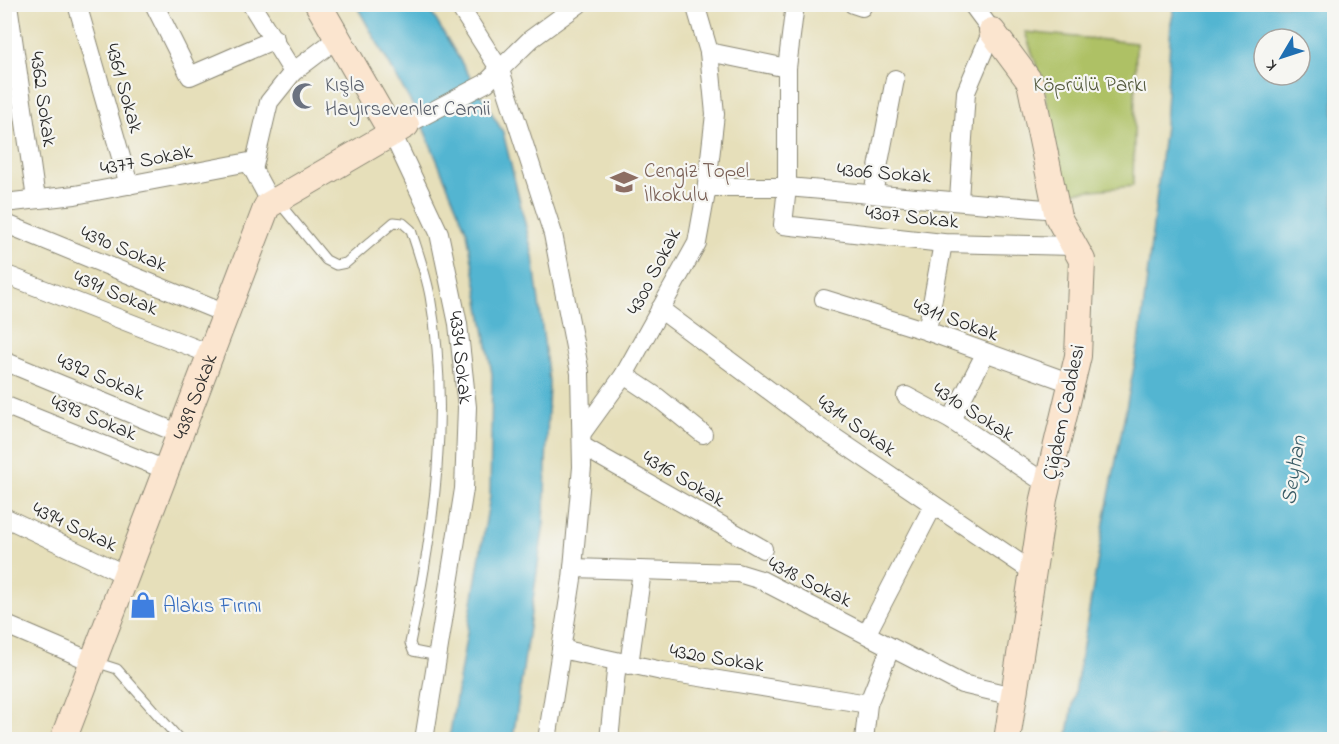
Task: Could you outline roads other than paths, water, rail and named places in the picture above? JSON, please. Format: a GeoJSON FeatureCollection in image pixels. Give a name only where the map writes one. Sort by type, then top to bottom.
{"type":"FeatureCollection","features":[{"type":"Feature","properties":{"kind":"main road","name":"4334 Sokak"},"geometry":{"type":"LineString","coordinates":[[318,4],[399,129]]}},
{"type":"Feature","properties":{"kind":"main road","name":"Çiğdem Caddesi"},"geometry":{"type":"LineString","coordinates":[[992,31],[1030,82],[1057,210],[1082,260],[1078,356],[1047,485],[1007,740]]}},
{"type":"Feature","properties":{"kind":"main road"},"geometry":{"type":"LineString","coordinates":[[278,207],[399,129]]}},
{"type":"Feature","properties":{"kind":"main road","name":"4389 Sokak"},"geometry":{"type":"LineString","coordinates":[[63,740],[267,206],[278,207]]}},
{"type":"Feature","properties":{"kind":"street","name":"4362 Sokak"},"geometry":{"type":"LineString","coordinates":[[8,4],[36,199]]}},
{"type":"Feature","properties":{"kind":"street","name":"4361 Sokak"},"geometry":{"type":"LineString","coordinates":[[77,4],[129,185]]}},
{"type":"Feature","properties":{"kind":"street"},"geometry":{"type":"LineString","coordinates":[[251,4],[275,39],[293,72]]}},
{"type":"Feature","properties":{"kind":"street"},"geometry":{"type":"LineString","coordinates":[[458,4],[500,70],[553,234],[580,374],[582,440],[573,568],[547,740]]}},
{"type":"Feature","properties":{"kind":"street"},"geometry":{"type":"LineString","coordinates":[[399,129],[486,83],[531,39],[579,4]]}},
{"type":"Feature","properties":{"kind":"street","name":"4300 Sokak"},"geometry":{"type":"LineString","coordinates":[[582,440],[624,375],[697,243],[707,187],[715,114],[709,52],[695,4]]}},
{"type":"Feature","properties":{"kind":"street"},"geometry":{"type":"LineString","coordinates":[[788,187],[787,68],[795,4]]}},
{"type":"Feature","properties":{"kind":"street"},"geometry":{"type":"LineString","coordinates":[[959,200],[966,92],[992,31],[972,4]]}},
{"type":"Feature","properties":{"kind":"street"},"geometry":{"type":"LineString","coordinates":[[156,5],[190,76],[275,39]]}},
{"type":"Feature","properties":{"kind":"street"},"geometry":{"type":"LineString","coordinates":[[278,207],[253,170],[269,102],[293,72],[338,38]]}},
{"type":"Feature","properties":{"kind":"street"},"geometry":{"type":"LineString","coordinates":[[709,52],[787,68]]}},
{"type":"Feature","properties":{"kind":"street"},"geometry":{"type":"LineString","coordinates":[[873,194],[895,79]]}},
{"type":"Feature","properties":{"kind":"street","name":"4334 Sokak"},"geometry":{"type":"LineString","coordinates":[[399,129],[439,233],[458,324],[467,407],[464,489],[424,740]]}},
{"type":"Feature","properties":{"kind":"street","name":"4377 Sokak"},"geometry":{"type":"LineString","coordinates":[[4,203],[129,185],[249,162],[253,170]]}},
{"type":"Feature","properties":{"kind":"street","name":"4306 Sokak"},"geometry":{"type":"LineString","coordinates":[[707,187],[788,187],[1057,210]]}},
{"type":"Feature","properties":{"kind":"street","name":"4307 Sokak"},"geometry":{"type":"LineString","coordinates":[[788,187],[783,225],[943,243],[1074,246]]}},
{"type":"Feature","properties":{"kind":"street","name":"4390 Sokak"},"geometry":{"type":"LineString","coordinates":[[4,223],[226,314]]}},
{"type":"Feature","properties":{"kind":"street"},"geometry":{"type":"LineString","coordinates":[[927,331],[943,243]]}},
{"type":"Feature","properties":{"kind":"street","name":"4391 Sokak"},"geometry":{"type":"LineString","coordinates":[[4,274],[210,354]]}},
{"type":"Feature","properties":{"kind":"street","name":"4311 Sokak"},"geometry":{"type":"LineString","coordinates":[[824,299],[927,331],[1071,384]]}},
{"type":"Feature","properties":{"kind":"street","name":"4314 Sokak"},"geometry":{"type":"LineString","coordinates":[[660,309],[813,423],[1033,572]]}},
{"type":"Feature","properties":{"kind":"street"},"geometry":{"type":"LineString","coordinates":[[951,420],[985,354]]}},
{"type":"Feature","properties":{"kind":"street","name":"4392 Sokak"},"geometry":{"type":"LineString","coordinates":[[4,361],[180,434]]}},
{"type":"Feature","properties":{"kind":"street"},"geometry":{"type":"LineString","coordinates":[[624,375],[657,397],[703,435]]}},
{"type":"Feature","properties":{"kind":"street","name":"4310 Sokak"},"geometry":{"type":"LineString","coordinates":[[906,396],[951,420],[1047,485]]}},
{"type":"Feature","properties":{"kind":"street","name":"4393 Sokak"},"geometry":{"type":"LineString","coordinates":[[4,405],[166,470]]}},
{"type":"Feature","properties":{"kind":"street","name":"4316 Sokak"},"geometry":{"type":"LineString","coordinates":[[582,440],[763,549]]}},
{"type":"Feature","properties":{"kind":"street"},"geometry":{"type":"LineString","coordinates":[[867,633],[933,506]]}},
{"type":"Feature","properties":{"kind":"street","name":"4394 Sokak"},"geometry":{"type":"LineString","coordinates":[[4,517],[126,575]]}},
{"type":"Feature","properties":{"kind":"street","name":"4318 Sokak"},"geometry":{"type":"LineString","coordinates":[[573,568],[738,573],[761,580],[867,633],[890,649],[962,684],[1013,696]]}},
{"type":"Feature","properties":{"kind":"street"},"geometry":{"type":"LineString","coordinates":[[609,740],[642,571]]}},
{"type":"Feature","properties":{"kind":"street"},"geometry":{"type":"LineString","coordinates":[[4,624],[93,662]]}},
{"type":"Feature","properties":{"kind":"street","name":"4320 Sokak"},"geometry":{"type":"LineString","coordinates":[[561,649],[623,663],[868,704]]}},
{"type":"Feature","properties":{"kind":"street"},"geometry":{"type":"LineString","coordinates":[[864,740],[868,704],[890,649]]}},
{"type":"Feature","properties":{"kind":"lane"},"geometry":{"type":"LineString","coordinates":[[278,207],[326,260],[336,265],[346,263],[394,222],[403,223],[411,230],[430,295],[439,378],[439,443],[425,567],[410,643],[413,651],[438,656]]}},
{"type":"Feature","properties":{"kind":"lane"},"geometry":{"type":"LineString","coordinates":[[93,662],[117,669],[180,740]]}},
{"type":"Feature","properties":{"kind":"water"},"geometry":{"type":"Polygon","coordinates":[[[356,5],[427,5],[503,132],[533,256],[549,381],[544,523],[513,739],[449,739],[490,496],[492,374],[467,232],[418,115],[356,5]]]}},
{"type":"Feature","properties":{"kind":"water","name":"Seyhan"},"geometry":{"type":"Polygon","coordinates":[[[1175,5],[1334,5],[1334,739],[1067,739],[1105,517],[1140,336],[1165,125],[1171,23],[1175,5]]]}},
{"type":"Feature","properties":{"kind":"place","name":"Kışla Hayırsevenler Camii"},"geometry":{"type":"Point","coordinates":[305,96]}},
{"type":"Feature","properties":{"kind":"place","name":"Cengiz Topel İlkokulu"},"geometry":{"type":"Point","coordinates":[624,182]}},
{"type":"Feature","properties":{"kind":"place","name":"Alakıs Fırını"},"geometry":{"type":"Point","coordinates":[143,605]}},
{"type":"Feature","properties":{"kind":"park label","name":"Köprülü Parkı"},"geometry":{"type":"Point","coordinates":[1090,84]}}]}
